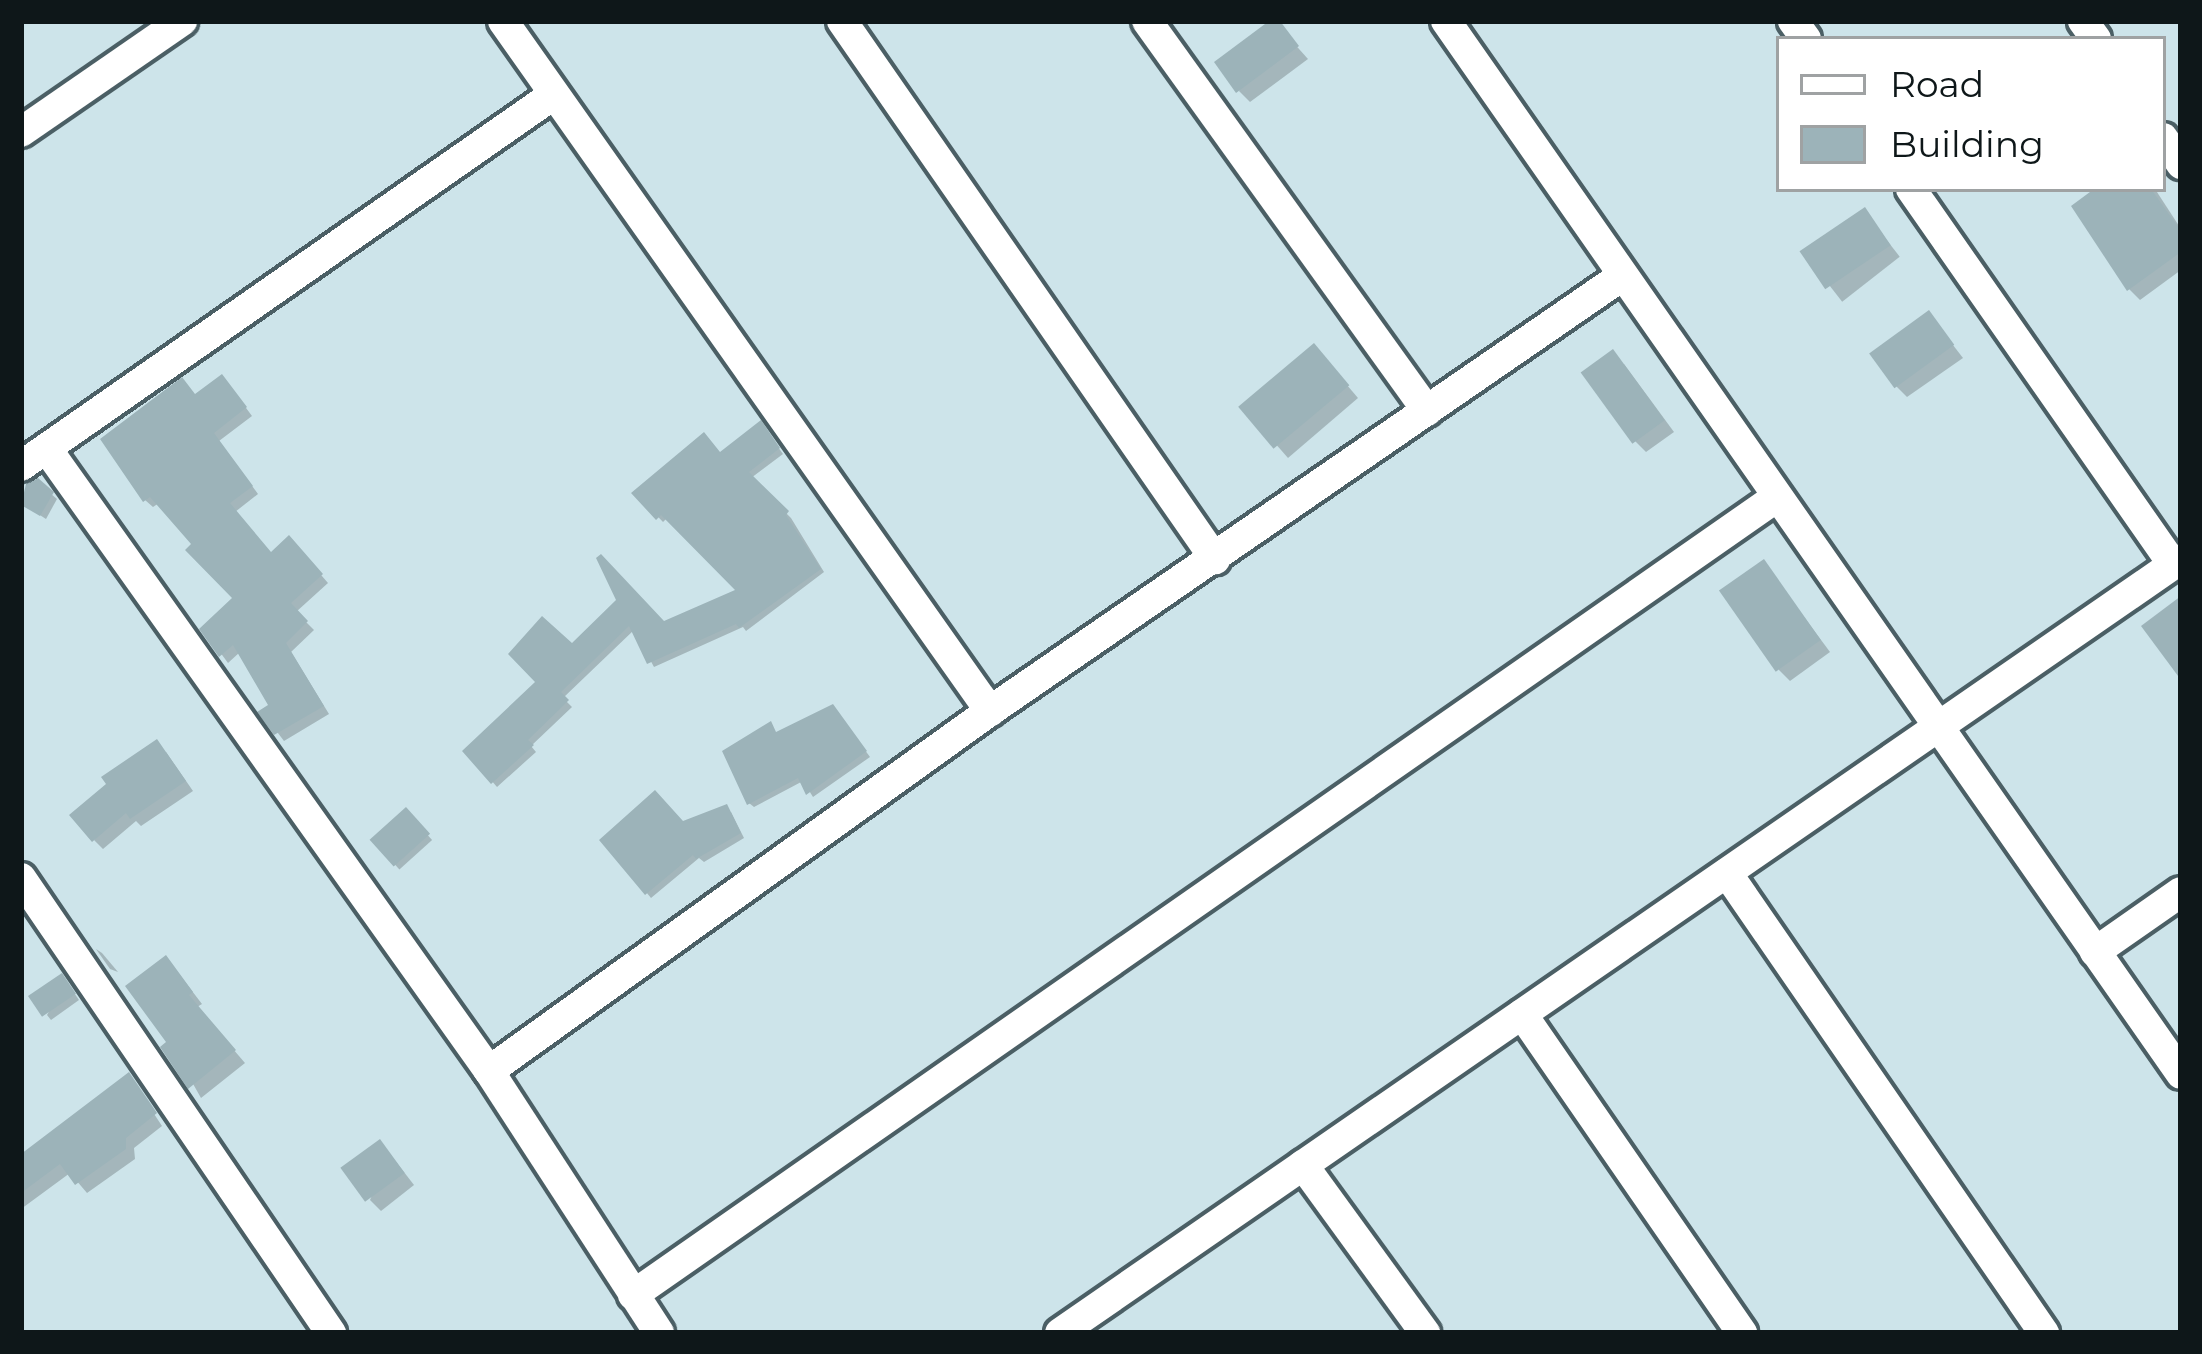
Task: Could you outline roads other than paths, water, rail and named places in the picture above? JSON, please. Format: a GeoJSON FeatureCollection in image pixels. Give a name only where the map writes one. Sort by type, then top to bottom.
{"type":"FeatureCollection","features":[{"type":"Feature","properties":{"kind":"street"},"geometry":{"type":"LineString","coordinates":[[21,132],[182,21]]}},
{"type":"Feature","properties":{"kind":"street"},"geometry":{"type":"LineString","coordinates":[[503,21],[990,711]]}},
{"type":"Feature","properties":{"kind":"street"},"geometry":{"type":"LineString","coordinates":[[842,21],[1216,559]]}},
{"type":"Feature","properties":{"kind":"street"},"geometry":{"type":"LineString","coordinates":[[1147,21],[1426,411]]}},
{"type":"Feature","properties":{"kind":"street"},"geometry":{"type":"LineString","coordinates":[[1446,21],[2181,1074]]}},
{"type":"Feature","properties":{"kind":"street"},"geometry":{"type":"LineString","coordinates":[[21,466],[554,95]]}},
{"type":"Feature","properties":{"kind":"street"},"geometry":{"type":"LineString","coordinates":[[1060,1333],[2177,562],[1913,192]]}},
{"type":"Feature","properties":{"kind":"street"},"geometry":{"type":"LineString","coordinates":[[488,1071],[990,711],[1622,276]]}},
{"type":"Feature","properties":{"kind":"street"},"geometry":{"type":"LineString","coordinates":[[47,449],[488,1071],[659,1333]]}},
{"type":"Feature","properties":{"kind":"street"},"geometry":{"type":"LineString","coordinates":[[633,1295],[1777,497]]}},
{"type":"Feature","properties":{"kind":"street"},"geometry":{"type":"LineString","coordinates":[[1726,873],[2044,1333]]}},
{"type":"Feature","properties":{"kind":"street"},"geometry":{"type":"LineString","coordinates":[[21,878],[331,1333]]}},
{"type":"Feature","properties":{"kind":"street"},"geometry":{"type":"LineString","coordinates":[[2095,952],[2181,892]]}},
{"type":"Feature","properties":{"kind":"street"},"geometry":{"type":"LineString","coordinates":[[1522,1014],[1742,1333]]}},
{"type":"Feature","properties":{"kind":"street"},"geometry":{"type":"LineString","coordinates":[[1304,1165],[1426,1333]]}}]}
